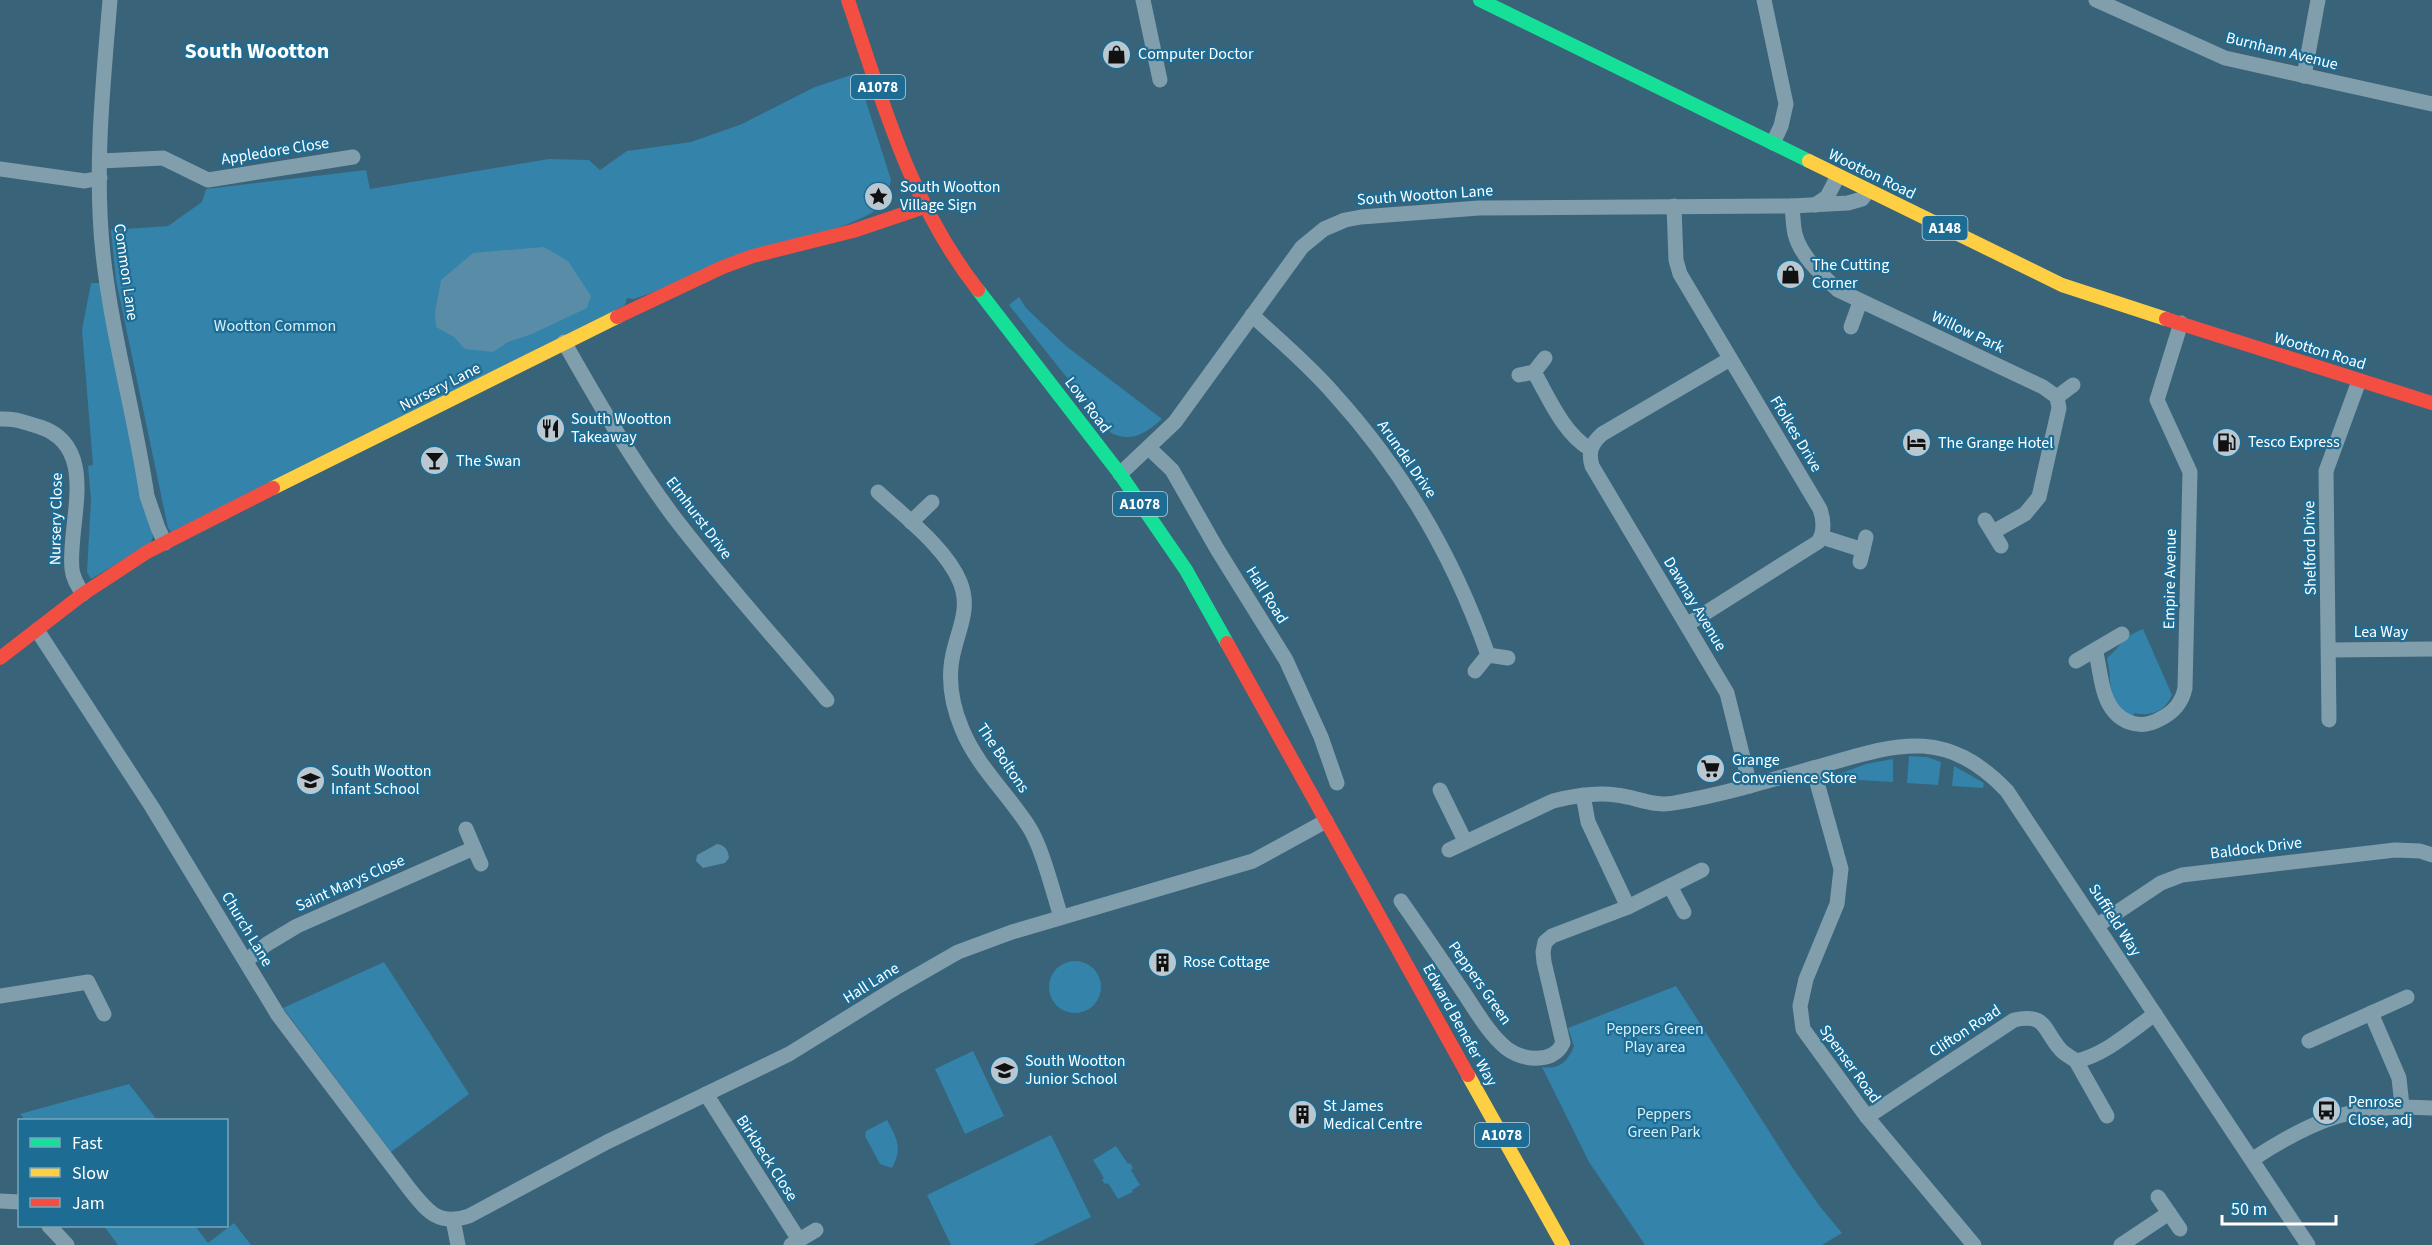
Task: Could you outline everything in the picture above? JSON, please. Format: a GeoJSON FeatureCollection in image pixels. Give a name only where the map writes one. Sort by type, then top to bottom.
{"type":"FeatureCollection","features":[{"type":"Feature","properties":{"kind":"main road","name":"Low Road"},"geometry":{"type":"LineString","coordinates":[[848,0],[898,146],[924,207],[956,262],[1120,474],[1186,570],[1326,821]]}},
{"type":"Feature","properties":{"kind":"main road","name":"Wootton Road"},"geometry":{"type":"LineString","coordinates":[[1480,0],[2062,285],[2432,403]]}},
{"type":"Feature","properties":{"kind":"main road","name":"Nursery Lane"},"geometry":{"type":"LineString","coordinates":[[0,658],[83,594],[123,567],[165,543],[564,342],[723,267],[753,256],[853,231],[924,207]]}},
{"type":"Feature","properties":{"kind":"main road","name":"Edward Benefer Way"},"geometry":{"type":"LineString","coordinates":[[1326,821],[1563,1245]]}},
{"type":"Feature","properties":{"kind":"street","name":"Common Lane"},"geometry":{"type":"LineString","coordinates":[[110,0],[101,100],[100,178],[101,222],[107,283],[147,496],[165,543]]}},
{"type":"Feature","properties":{"kind":"street"},"geometry":{"type":"LineString","coordinates":[[1143,0],[1160,80]]}},
{"type":"Feature","properties":{"kind":"street"},"geometry":{"type":"LineString","coordinates":[[1764,0],[1786,104],[1781,126],[1773,143]]}},
{"type":"Feature","properties":{"kind":"street","name":"Burnham Avenue"},"geometry":{"type":"LineString","coordinates":[[2096,0],[2225,58],[2432,104]]}},
{"type":"Feature","properties":{"kind":"street"},"geometry":{"type":"LineString","coordinates":[[2304,76],[2318,0]]}},
{"type":"Feature","properties":{"kind":"street","name":"Appledore Close"},"geometry":{"type":"LineString","coordinates":[[101,161],[163,158],[208,180],[353,158]]}},
{"type":"Feature","properties":{"kind":"street"},"geometry":{"type":"LineString","coordinates":[[0,170],[85,181],[100,178]]}},
{"type":"Feature","properties":{"kind":"street"},"geometry":{"type":"LineString","coordinates":[[1815,204],[1827,197],[1838,176]]}},
{"type":"Feature","properties":{"kind":"street","name":"South Wootton Lane"},"geometry":{"type":"LineString","coordinates":[[1120,474],[1175,422],[1302,247],[1324,229],[1345,220],[1479,208],[1792,206],[1848,203],[1862,199],[1868,190]]}},
{"type":"Feature","properties":{"kind":"street","name":"Ffolkes Drive"},"geometry":{"type":"LineString","coordinates":[[1674,206],[1676,260],[1680,274],[1820,509],[1823,519],[1822,537]]}},
{"type":"Feature","properties":{"kind":"street","name":"Willow Park"},"geometry":{"type":"LineString","coordinates":[[1792,206],[1795,235],[1800,247],[1814,266],[1838,290],[2043,387],[2057,398]]}},
{"type":"Feature","properties":{"kind":"street"},"geometry":{"type":"LineString","coordinates":[[1851,327],[1860,302]]}},
{"type":"Feature","properties":{"kind":"street","name":"Arundel Drive"},"geometry":{"type":"LineString","coordinates":[[1252,315],[1334,393],[1367,431],[1399,475],[1428,520],[1451,565],[1474,615],[1488,655]]}},
{"type":"Feature","properties":{"kind":"street","name":"Empire Avenue"},"geometry":{"type":"LineString","coordinates":[[2095,650],[2106,699],[2120,717],[2129,723],[2152,724],[2169,714],[2183,698],[2190,472],[2157,400],[2181,323]]}},
{"type":"Feature","properties":{"kind":"street","name":"Elmhurst Drive"},"geometry":{"type":"LineString","coordinates":[[564,342],[600,405],[674,516],[827,700]]}},
{"type":"Feature","properties":{"kind":"street"},"geometry":{"type":"LineString","coordinates":[[1545,358],[1526,374],[1568,431],[1590,449],[1594,441],[1602,434],[1730,359]]}},
{"type":"Feature","properties":{"kind":"street","name":"Shelford Drive"},"geometry":{"type":"LineString","coordinates":[[2329,720],[2326,471],[2359,381]]}},
{"type":"Feature","properties":{"kind":"street"},"geometry":{"type":"LineString","coordinates":[[2001,546],[1989,526],[2025,514],[2039,497],[2058,408],[2057,398],[2073,385]]}},
{"type":"Feature","properties":{"kind":"street","name":"Nursery Close"},"geometry":{"type":"LineString","coordinates":[[0,419],[14,418],[46,429],[58,436],[68,449],[75,464],[78,507],[72,570],[75,582],[83,594]]}},
{"type":"Feature","properties":{"kind":"street","name":"Hall Road"},"geometry":{"type":"LineString","coordinates":[[1149,448],[1172,470],[1211,552],[1304,695],[1331,774]]}},
{"type":"Feature","properties":{"kind":"street","name":"Dawnay Avenue"},"geometry":{"type":"LineString","coordinates":[[1590,449],[1589,457],[1592,466],[1688,624],[1726,693],[1750,786]]}},
{"type":"Feature","properties":{"kind":"street","name":"The Boltons"},"geometry":{"type":"LineString","coordinates":[[878,492],[944,555],[962,585],[964,617],[954,652],[951,673],[953,701],[961,728],[979,759],[1030,827],[1061,917]]}},
{"type":"Feature","properties":{"kind":"street"},"geometry":{"type":"LineString","coordinates":[[911,522],[932,502]]}},
{"type":"Feature","properties":{"kind":"street"},"geometry":{"type":"LineString","coordinates":[[1688,624],[1810,548],[1822,537],[1863,550]]}},
{"type":"Feature","properties":{"kind":"street","name":"Church Lane"},"geometry":{"type":"LineString","coordinates":[[37,630],[158,815],[278,1015],[426,1210],[436,1216],[453,1220]]}},
{"type":"Feature","properties":{"kind":"street"},"geometry":{"type":"LineString","coordinates":[[2076,661],[2122,634]]}},
{"type":"Feature","properties":{"kind":"street","name":"Lea Way"},"geometry":{"type":"LineString","coordinates":[[2329,650],[2432,650]]}},
{"type":"Feature","properties":{"kind":"street"},"geometry":{"type":"LineString","coordinates":[[1475,671],[1488,655],[1508,658]]}},
{"type":"Feature","properties":{"kind":"street","name":"Suffield Way"},"geometry":{"type":"LineString","coordinates":[[1813,768],[1904,745],[1950,752],[1971,761],[1990,774],[2007,791],[2308,1245]]}},
{"type":"Feature","properties":{"kind":"street"},"geometry":{"type":"LineString","coordinates":[[1449,850],[1553,801],[1583,795],[1617,795],[1654,804],[1672,803],[1750,786],[1813,768]]}},
{"type":"Feature","properties":{"kind":"street","name":"Spenser Road"},"geometry":{"type":"LineString","coordinates":[[1813,768],[1841,869],[1837,904],[1806,979],[1800,1006],[1803,1029],[1816,1050],[1867,1117],[1974,1245]]}},
{"type":"Feature","properties":{"kind":"street"},"geometry":{"type":"LineString","coordinates":[[1440,790],[1465,841]]}},
{"type":"Feature","properties":{"kind":"street"},"geometry":{"type":"LineString","coordinates":[[1583,795],[1587,822],[1628,907]]}},
{"type":"Feature","properties":{"kind":"street","name":"Hall Lane"},"geometry":{"type":"LineString","coordinates":[[453,1220],[469,1216],[607,1142],[815,1040],[897,987],[958,952],[995,937],[1253,861],[1326,821]]}},
{"type":"Feature","properties":{"kind":"street"},"geometry":{"type":"LineString","coordinates":[[465,829],[482,864]]}},
{"type":"Feature","properties":{"kind":"street","name":"Saint Marys Close"},"geometry":{"type":"LineString","coordinates":[[247,960],[267,944],[297,926],[474,848]]}},
{"type":"Feature","properties":{"kind":"street","name":"Baldock Drive"},"geometry":{"type":"LineString","coordinates":[[2098,926],[2161,883],[2182,875],[2395,850],[2420,850],[2432,855]]}},
{"type":"Feature","properties":{"kind":"street","name":"Peppers Green"},"geometry":{"type":"LineString","coordinates":[[1401,901],[1480,1018],[1498,1040],[1511,1051],[1539,1058],[1556,1053],[1563,1043],[1542,952],[1545,942],[1552,936],[1628,907],[1702,870]]}},
{"type":"Feature","properties":{"kind":"street"},"geometry":{"type":"LineString","coordinates":[[1670,886],[1684,912]]}},
{"type":"Feature","properties":{"kind":"street"},"geometry":{"type":"LineString","coordinates":[[0,996],[95,979],[104,1014]]}},
{"type":"Feature","properties":{"kind":"street"},"geometry":{"type":"LineString","coordinates":[[2309,1041],[2407,997]]}},
{"type":"Feature","properties":{"kind":"street"},"geometry":{"type":"LineString","coordinates":[[2371,1013],[2399,1078],[2402,1106]]}},
{"type":"Feature","properties":{"kind":"street"},"geometry":{"type":"LineString","coordinates":[[2076,1061],[2089,1058],[2155,1014]]}},
{"type":"Feature","properties":{"kind":"street","name":"Clifton Road"},"geometry":{"type":"LineString","coordinates":[[1867,1117],[2014,1020],[2027,1017],[2044,1023],[2061,1050],[2076,1061],[2107,1116]]}},
{"type":"Feature","properties":{"kind":"street","name":"Birkbeck Close"},"geometry":{"type":"LineString","coordinates":[[706,1094],[795,1243],[816,1230]]}},
{"type":"Feature","properties":{"kind":"street"},"geometry":{"type":"LineString","coordinates":[[2253,1160],[2290,1135],[2326,1119],[2374,1107],[2432,1108]]}},
{"type":"Feature","properties":{"kind":"street"},"geometry":{"type":"LineString","coordinates":[[2158,1197],[2180,1229]]}},
{"type":"Feature","properties":{"kind":"street"},"geometry":{"type":"LineString","coordinates":[[0,1201],[18,1202]]}},
{"type":"Feature","properties":{"kind":"street"},"geometry":{"type":"LineString","coordinates":[[2121,1245],[2169,1213]]}},
{"type":"Feature","properties":{"kind":"street"},"geometry":{"type":"LineString","coordinates":[[453,1220],[458,1245]]}},
{"type":"Feature","properties":{"kind":"street"},"geometry":{"type":"LineString","coordinates":[[50,1227],[67,1245]]}},
{"type":"Feature","properties":{"kind":"green space","name":"Wootton Common"},"geometry":{"type":"Polygon","coordinates":[[[857,73],[891,180],[885,198],[871,213],[848,224],[634,299],[627,298],[625,305],[172,533],[168,528],[116,280],[111,230],[168,226],[202,202],[206,189],[366,170],[370,189],[549,159],[589,160],[600,170],[627,151],[691,142],[742,124],[815,87],[857,73]]]}},
{"type":"Feature","properties":{"kind":"green space"},"geometry":{"type":"Polygon","coordinates":[[[91,283],[101,283],[153,537],[150,544],[91,579],[87,572],[91,500],[88,466],[93,465],[82,330],[91,283]]]}},
{"type":"Feature","properties":{"kind":"green space"},"geometry":{"type":"Polygon","coordinates":[[[1019,297],[1026,308],[1066,346],[1162,419],[1132,437],[1111,433],[1009,305],[1019,297]]]}},
{"type":"Feature","properties":{"kind":"green space"},"geometry":{"type":"Polygon","coordinates":[[[2143,629],[2172,695],[2166,705],[2157,712],[2134,713],[2134,717],[2114,699],[2107,658],[2126,639],[2143,629]]]}},
{"type":"Feature","properties":{"kind":"green space"},"geometry":{"type":"Polygon","coordinates":[[[1909,756],[1927,757],[1941,762],[1938,785],[1907,783],[1909,756]]]}},
{"type":"Feature","properties":{"kind":"green space"},"geometry":{"type":"Polygon","coordinates":[[[1893,759],[1893,782],[1840,779],[1839,774],[1866,764],[1893,759]]]}},
{"type":"Feature","properties":{"kind":"green space"},"geometry":{"type":"Polygon","coordinates":[[[1954,766],[1984,783],[1983,788],[1952,786],[1954,766]]]}},
{"type":"Feature","properties":{"kind":"green space"},"geometry":{"type":"Polygon","coordinates":[[[1070,961],[1080,961],[1089,965],[1097,973],[1101,987],[1097,1001],[1089,1009],[1080,1013],[1070,1013],[1061,1009],[1053,1001],[1049,992],[1049,982],[1053,973],[1061,965],[1070,961]]]}},
{"type":"Feature","properties":{"kind":"green space"},"geometry":{"type":"Polygon","coordinates":[[[384,962],[469,1094],[391,1152],[283,1008],[384,962]]]}},
{"type":"Feature","properties":{"kind":"green space","name":"Peppers Green Park"},"geometry":{"type":"Polygon","coordinates":[[[1676,986],[1792,1167],[1842,1233],[1822,1245],[1645,1245],[1589,1162],[1542,1067],[1558,1066],[1569,1056],[1574,1046],[1568,1028],[1676,986]]]}},
{"type":"Feature","properties":{"kind":"green space"},"geometry":{"type":"Polygon","coordinates":[[[973,1051],[1004,1116],[965,1134],[935,1069],[973,1051]]]}},
{"type":"Feature","properties":{"kind":"green space"},"geometry":{"type":"Polygon","coordinates":[[[129,1084],[156,1119],[24,1119],[20,1114],[129,1084]]]}},
{"type":"Feature","properties":{"kind":"green space"},"geometry":{"type":"Polygon","coordinates":[[[887,1120],[894,1133],[898,1149],[892,1168],[880,1164],[865,1136],[866,1131],[887,1120]]]}},
{"type":"Feature","properties":{"kind":"green space"},"geometry":{"type":"Polygon","coordinates":[[[1051,1135],[1091,1217],[1033,1245],[951,1245],[927,1195],[1051,1135]]]}},
{"type":"Feature","properties":{"kind":"green space"},"geometry":{"type":"Polygon","coordinates":[[[1116,1146],[1128,1164],[1130,1163],[1133,1168],[1131,1170],[1140,1185],[1132,1190],[1133,1192],[1118,1199],[1108,1183],[1105,1184],[1102,1180],[1104,1178],[1093,1160],[1116,1146]]]}},
{"type":"Feature","properties":{"kind":"green space"},"geometry":{"type":"Polygon","coordinates":[[[234,1223],[251,1245],[118,1245],[105,1227],[196,1227],[208,1243],[234,1223]]]}},
{"type":"Feature","properties":{"kind":"shaded area"},"geometry":{"type":"Polygon","coordinates":[[[544,247],[568,261],[591,296],[587,308],[532,334],[508,342],[493,352],[465,349],[454,337],[436,327],[435,312],[441,280],[473,253],[544,247]]]}},
{"type":"Feature","properties":{"kind":"shaded area"},"geometry":{"type":"Polygon","coordinates":[[[717,844],[726,848],[729,858],[725,863],[703,868],[696,861],[697,855],[717,844]]]}},
{"type":"Feature","properties":{"kind":"traffic: fast"},"geometry":{"type":"LineString","coordinates":[[1480,0],[1809,161]]}},
{"type":"Feature","properties":{"kind":"traffic: fast"},"geometry":{"type":"LineString","coordinates":[[978,290],[1120,474],[1186,570],[1227,643]]}},
{"type":"Feature","properties":{"kind":"traffic: slow"},"geometry":{"type":"LineString","coordinates":[[1809,161],[2062,285],[2166,319]]}},
{"type":"Feature","properties":{"kind":"traffic: slow"},"geometry":{"type":"LineString","coordinates":[[273,488],[617,317]]}},
{"type":"Feature","properties":{"kind":"traffic: slow"},"geometry":{"type":"LineString","coordinates":[[1468,1075],[1563,1245]]}},
{"type":"Feature","properties":{"kind":"traffic: jam"},"geometry":{"type":"LineString","coordinates":[[848,0],[887,114],[916,187],[954,257],[978,290]]}},
{"type":"Feature","properties":{"kind":"traffic: jam"},"geometry":{"type":"LineString","coordinates":[[617,317],[723,267],[753,256],[853,231],[924,207]]}},
{"type":"Feature","properties":{"kind":"traffic: jam"},"geometry":{"type":"LineString","coordinates":[[2166,319],[2432,403]]}},
{"type":"Feature","properties":{"kind":"traffic: jam"},"geometry":{"type":"LineString","coordinates":[[0,658],[83,594],[147,552],[273,488]]}},
{"type":"Feature","properties":{"kind":"traffic: jam"},"geometry":{"type":"LineString","coordinates":[[1227,643],[1468,1075]]}},
{"type":"Feature","properties":{"kind":"place","name":"Computer Doctor"},"geometry":{"type":"Point","coordinates":[1117,54]}},
{"type":"Feature","properties":{"kind":"place","name":"South Wootton Village Sign"},"geometry":{"type":"Point","coordinates":[879,196]}},
{"type":"Feature","properties":{"kind":"place","name":"The Cutting Corner"},"geometry":{"type":"Point","coordinates":[1791,274]}},
{"type":"Feature","properties":{"kind":"place","name":"South Wootton Takeaway"},"geometry":{"type":"Point","coordinates":[550,428]}},
{"type":"Feature","properties":{"kind":"place","name":"Tesco Express"},"geometry":{"type":"Point","coordinates":[2227,442]}},
{"type":"Feature","properties":{"kind":"place","name":"The Grange Hotel"},"geometry":{"type":"Point","coordinates":[1917,443]}},
{"type":"Feature","properties":{"kind":"place","name":"The Swan"},"geometry":{"type":"Point","coordinates":[435,461]}},
{"type":"Feature","properties":{"kind":"place","name":"Grange Convenience Store"},"geometry":{"type":"Point","coordinates":[1711,769]}},
{"type":"Feature","properties":{"kind":"place","name":"South Wootton Infant School"},"geometry":{"type":"Point","coordinates":[310,780]}},
{"type":"Feature","properties":{"kind":"place","name":"Rose Cottage"},"geometry":{"type":"Point","coordinates":[1162,962]}},
{"type":"Feature","properties":{"kind":"place","name":"South Wootton Junior School"},"geometry":{"type":"Point","coordinates":[1004,1070]}},
{"type":"Feature","properties":{"kind":"place","name":"Penrose Close, adj"},"geometry":{"type":"Point","coordinates":[2327,1111]}},
{"type":"Feature","properties":{"kind":"place","name":"St James Medical Centre"},"geometry":{"type":"Point","coordinates":[1302,1115]}},
{"type":"Feature","properties":{"kind":"district","name":"South Wootton"},"geometry":{"type":"Point","coordinates":[257,51]}},
{"type":"Feature","properties":{"kind":"park label","name":"Peppers Green Play area"},"geometry":{"type":"Point","coordinates":[1655,1038]}}]}
